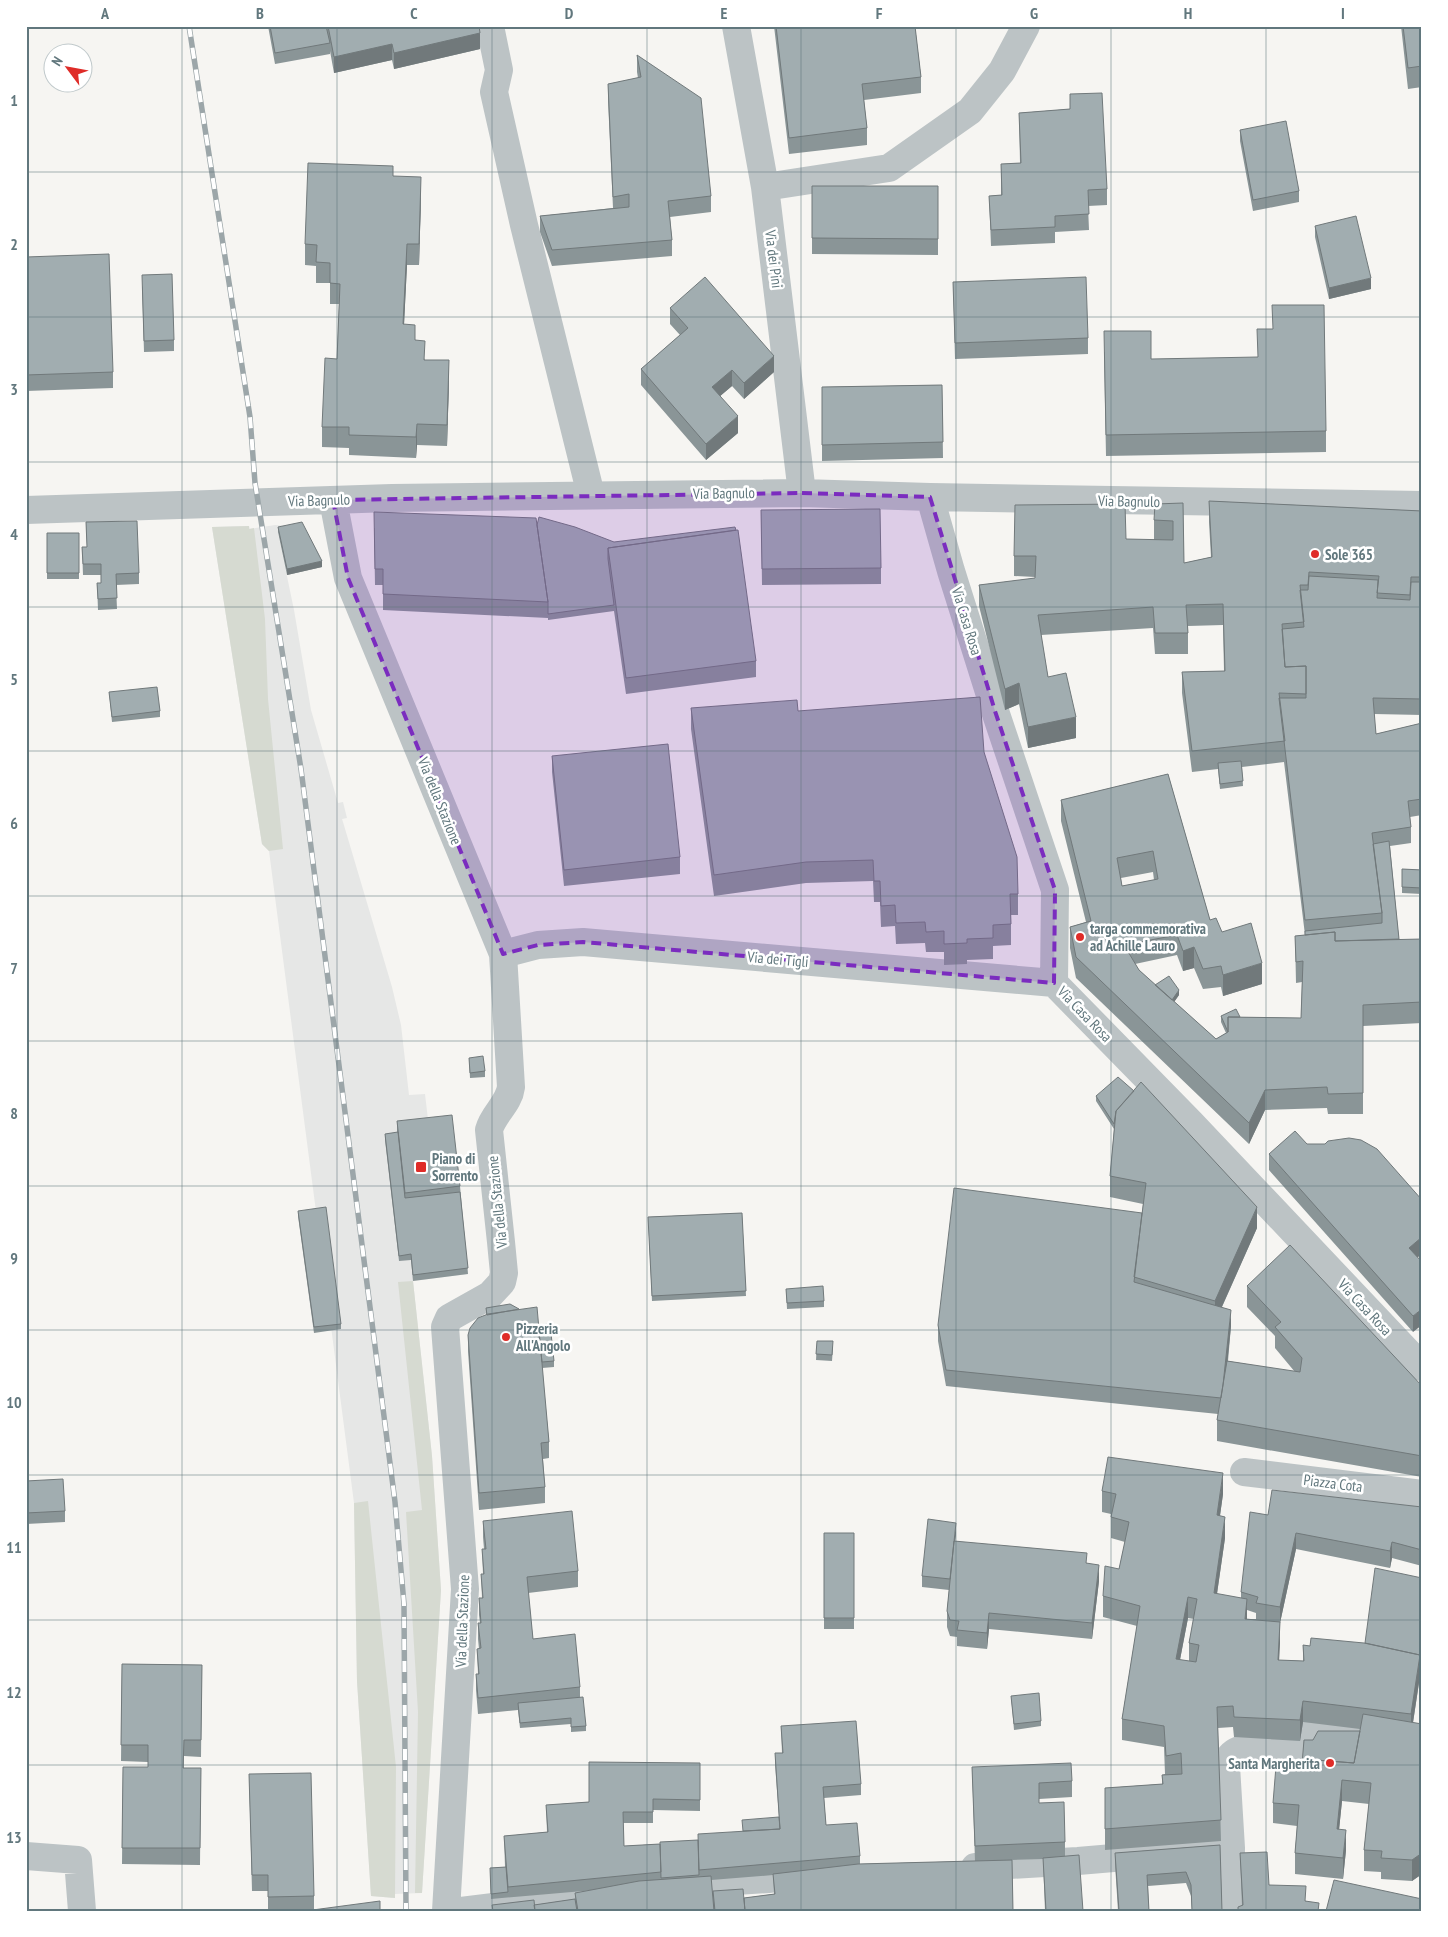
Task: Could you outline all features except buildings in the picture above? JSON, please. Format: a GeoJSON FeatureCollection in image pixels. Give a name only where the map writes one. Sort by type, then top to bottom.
{"type":"FeatureCollection","features":[{"type":"Feature","properties":{"kind":"street"},"geometry":{"type":"LineString","coordinates":[[490,26],[499,70],[494,92],[524,225],[591,495]]}},
{"type":"Feature","properties":{"kind":"street","name":"Via dei Pini"},"geometry":{"type":"LineString","coordinates":[[736,26],[765,187],[802,493]]}},
{"type":"Feature","properties":{"kind":"street"},"geometry":{"type":"LineString","coordinates":[[765,187],[889,168],[970,111],[1002,71],[1026,26]]}},
{"type":"Feature","properties":{"kind":"street","name":"Via Bagnulo"},"geometry":{"type":"LineString","coordinates":[[26,510],[333,500],[802,493],[930,497],[1422,505]]}},
{"type":"Feature","properties":{"kind":"street","name":"Via Casa Rosa"},"geometry":{"type":"LineString","coordinates":[[930,497],[951,571],[995,710],[1055,890],[1054,983],[1198,1130],[1422,1367]]}},
{"type":"Feature","properties":{"kind":"street","name":"Via della Stazione"},"geometry":{"type":"LineString","coordinates":[[333,500],[348,578],[503,954],[511,1087],[510,1095],[491,1122],[489,1130],[504,1273],[502,1282],[497,1290],[449,1318],[445,1327],[466,1589],[446,1911]]}},
{"type":"Feature","properties":{"kind":"street","name":"Via dei Tigli"},"geometry":{"type":"LineString","coordinates":[[503,954],[538,945],[583,942],[1054,983]]}},
{"type":"Feature","properties":{"kind":"street","name":"Piazza Cota"},"geometry":{"type":"LineString","coordinates":[[1244,1472],[1422,1494]]}},
{"type":"Feature","properties":{"kind":"street"},"geometry":{"type":"LineString","coordinates":[[1230,1911],[1231,1848],[1226,1766],[1229,1756],[1233,1752],[1239,1750],[1308,1747],[1311,1728],[1413,1741],[1422,1738]]}},
{"type":"Feature","properties":{"kind":"street"},"geometry":{"type":"LineString","coordinates":[[952,1867],[1078,1861],[1231,1848]]}},
{"type":"Feature","properties":{"kind":"street"},"geometry":{"type":"LineString","coordinates":[[26,1856],[78,1860],[82,1911]]}},
{"type":"Feature","properties":{"kind":"street"},"geometry":{"type":"LineString","coordinates":[[461,1911],[643,1888],[768,1879],[836,1871]]}},
{"type":"Feature","properties":{"kind":"highlighted area"},"geometry":{"type":"Polygon","coordinates":[[[802,493],[930,497],[995,711],[1055,890],[1054,983],[583,942],[538,945],[503,954],[348,578],[333,500],[802,493]]]}},
{"type":"Feature","properties":{"kind":"shaded area"},"geometry":{"type":"Polygon","coordinates":[[[275,525],[302,527],[278,533],[294,610],[311,710],[338,803],[343,802],[347,818],[342,819],[392,987],[401,1025],[409,1095],[425,1094],[429,1128],[468,1264],[468,1274],[413,1281],[432,1456],[441,1590],[422,1893],[395,1894],[395,1898],[371,1896],[357,1681],[354,1503],[269,851],[262,844],[212,527],[249,526],[250,529],[275,525]]]}},
{"type":"Feature","properties":{"kind":"shaded area"},"geometry":{"type":"Polygon","coordinates":[[[249,526],[249,529],[254,528],[265,619],[268,699],[283,849],[269,851],[262,844],[212,527],[249,526]]]}},
{"type":"Feature","properties":{"kind":"shaded area"},"geometry":{"type":"Polygon","coordinates":[[[413,1281],[432,1456],[441,1590],[422,1893],[415,1893],[418,1712],[406,1512],[422,1510],[398,1282],[413,1281]]]}},
{"type":"Feature","properties":{"kind":"shaded area"},"geometry":{"type":"Polygon","coordinates":[[[368,1501],[396,1767],[395,1898],[371,1896],[357,1681],[354,1503],[368,1501]]]}},
{"type":"Feature","properties":{"kind":"railway"},"geometry":{"type":"LineString","coordinates":[[189,26],[250,417],[255,483],[301,769],[395,1502],[404,1604],[406,1911]]}},
{"type":"Feature","properties":{"kind":"place","name":"Sole 365"},"geometry":{"type":"Point","coordinates":[1315,554]}},
{"type":"Feature","properties":{"kind":"place","name":"targa commemorativa ad Achille Lauro"},"geometry":{"type":"Point","coordinates":[1080,937]}},
{"type":"Feature","properties":{"kind":"place","name":"Piano di Sorrento"},"geometry":{"type":"Point","coordinates":[421,1167]}},
{"type":"Feature","properties":{"kind":"place","name":"Pizzeria All'Angolo"},"geometry":{"type":"Point","coordinates":[506,1337]}},
{"type":"Feature","properties":{"kind":"place","name":"Santa Margherita"},"geometry":{"type":"Point","coordinates":[1330,1763]}}]}
